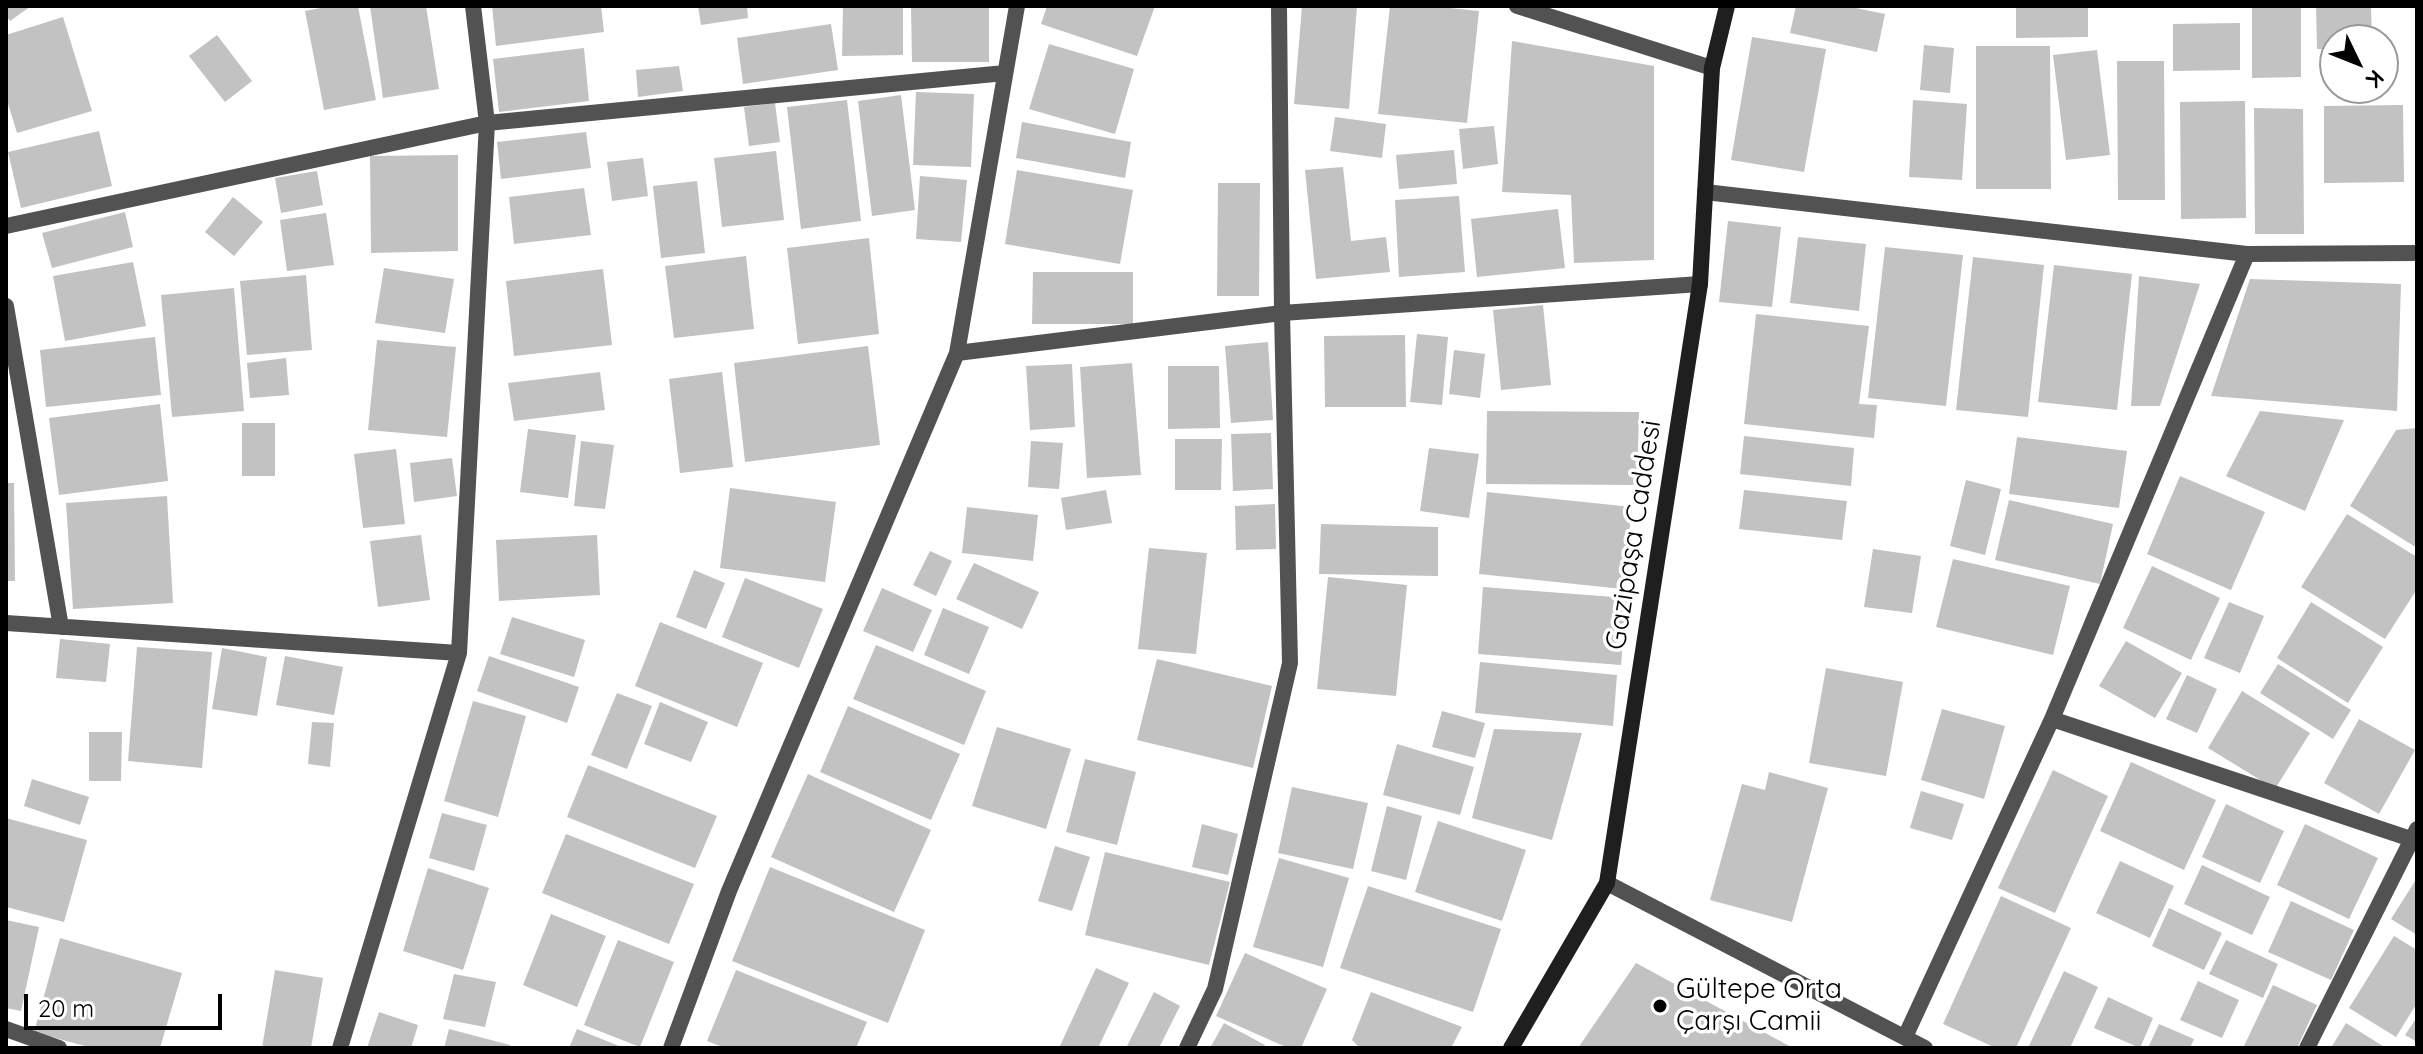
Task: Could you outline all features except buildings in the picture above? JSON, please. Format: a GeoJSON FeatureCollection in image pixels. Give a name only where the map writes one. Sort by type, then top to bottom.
{"type":"FeatureCollection","features":[{"type":"Feature","properties":{"kind":"street"},"geometry":{"type":"LineString","coordinates":[[340,1048],[459,653],[487,123],[473,6]]}},
{"type":"Feature","properties":{"kind":"street"},"geometry":{"type":"LineString","coordinates":[[671,1048],[729,891],[957,353],[1017,6]]}},
{"type":"Feature","properties":{"kind":"street"},"geometry":{"type":"LineString","coordinates":[[1187,1048],[1215,989],[1290,663],[1279,6]]}},
{"type":"Feature","properties":{"kind":"street"},"geometry":{"type":"LineString","coordinates":[[1517,6],[1712,68]]}},
{"type":"Feature","properties":{"kind":"street","name":"Gazipaşa Caddesi"},"geometry":{"type":"LineString","coordinates":[[1511,1048],[1607,883],[1700,284],[1712,68],[1727,6]]}},
{"type":"Feature","properties":{"kind":"street"},"geometry":{"type":"LineString","coordinates":[[6,226],[487,123],[1005,73]]}},
{"type":"Feature","properties":{"kind":"street"},"geometry":{"type":"LineString","coordinates":[[1705,192],[2247,254],[2417,253]]}},
{"type":"Feature","properties":{"kind":"street"},"geometry":{"type":"LineString","coordinates":[[1905,1037],[2052,719],[2247,254]]}},
{"type":"Feature","properties":{"kind":"street"},"geometry":{"type":"LineString","coordinates":[[957,353],[1282,313],[1700,284]]}},
{"type":"Feature","properties":{"kind":"street"},"geometry":{"type":"LineString","coordinates":[[6,306],[61,627]]}},
{"type":"Feature","properties":{"kind":"street"},"geometry":{"type":"LineString","coordinates":[[6,623],[459,653]]}},
{"type":"Feature","properties":{"kind":"street"},"geometry":{"type":"LineString","coordinates":[[2052,719],[2415,837],[2307,1048]]}},
{"type":"Feature","properties":{"kind":"street"},"geometry":{"type":"LineString","coordinates":[[1607,883],[1925,1048]]}},
{"type":"Feature","properties":{"kind":"street"},"geometry":{"type":"LineString","coordinates":[[6,1029],[59,1048]]}},
{"type":"Feature","properties":{"kind":"place","name":"Gültepe Orta Çarşı Camii"},"geometry":{"type":"Point","coordinates":[1660,1006]}}]}
